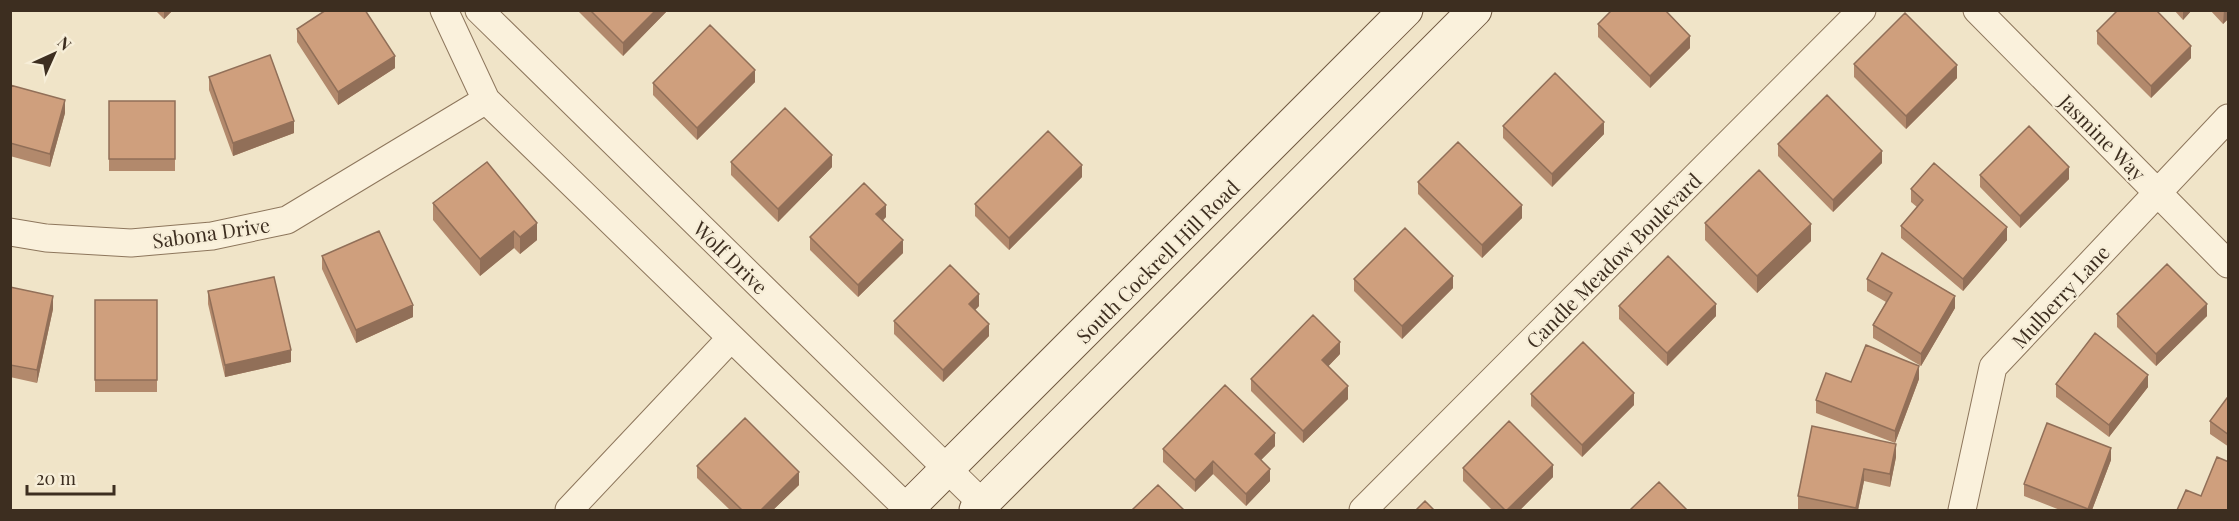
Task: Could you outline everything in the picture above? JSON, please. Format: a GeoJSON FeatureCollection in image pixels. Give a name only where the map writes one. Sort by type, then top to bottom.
{"type":"FeatureCollection","features":[{"type":"Feature","properties":{"kind":"main road"},"geometry":{"type":"LineString","coordinates":[[979,507],[1475,10]]}},
{"type":"Feature","properties":{"kind":"main road","name":"South Cockrell Hill Road"},"geometry":{"type":"LineString","coordinates":[[908,510],[1401,16]]}},
{"type":"Feature","properties":{"kind":"main road"},"geometry":{"type":"LineString","coordinates":[[1401,16],[1430,57]]}},
{"type":"Feature","properties":{"kind":"street"},"geometry":{"type":"LineString","coordinates":[[444,10],[486,100],[908,510]]}},
{"type":"Feature","properties":{"kind":"street","name":"Wolf Drive"},"geometry":{"type":"LineString","coordinates":[[479,10],[948,470],[979,507]]}},
{"type":"Feature","properties":{"kind":"street","name":"Candle Meadow Boulevard"},"geometry":{"type":"LineString","coordinates":[[1363,510],[1862,10]]}},
{"type":"Feature","properties":{"kind":"street","name":"Jasmine Way"},"geometry":{"type":"LineString","coordinates":[[1977,10],[2229,264]]}},
{"type":"Feature","properties":{"kind":"street","name":"Sabona Drive"},"geometry":{"type":"LineString","coordinates":[[10,232],[46,238],[131,243],[212,236],[287,220],[486,100]]}},
{"type":"Feature","properties":{"kind":"street","name":"Mulberry Lane"},"geometry":{"type":"LineString","coordinates":[[1962,510],[1993,367],[2157,191],[2229,118]]}},
{"type":"Feature","properties":{"kind":"street"},"geometry":{"type":"LineString","coordinates":[[569,510],[731,338]]}},
{"type":"Feature","properties":{"kind":"building"},"geometry":{"type":"Polygon","coordinates":[[[326,10],[365,10],[395,56],[338,92],[297,29],[326,10]]]}},
{"type":"Feature","properties":{"kind":"building"},"geometry":{"type":"Polygon","coordinates":[[[590,10],[656,10],[623,43],[590,10]]]}},
{"type":"Feature","properties":{"kind":"building"},"geometry":{"type":"Polygon","coordinates":[[[1612,10],[1665,10],[1690,36],[1650,76],[1598,24],[1612,10]]]}},
{"type":"Feature","properties":{"kind":"building"},"geometry":{"type":"Polygon","coordinates":[[[2118,10],[2156,10],[2191,46],[2151,86],[2097,31],[2118,10]]]}},
{"type":"Feature","properties":{"kind":"building"},"geometry":{"type":"Polygon","coordinates":[[[1905,13],[1957,65],[1906,116],[1854,64],[1905,13]]]}},
{"type":"Feature","properties":{"kind":"building"},"geometry":{"type":"Polygon","coordinates":[[[710,25],[755,70],[697,128],[653,83],[710,25]]]}},
{"type":"Feature","properties":{"kind":"building"},"geometry":{"type":"Polygon","coordinates":[[[270,55],[294,121],[233,143],[209,77],[270,55]]]}},
{"type":"Feature","properties":{"kind":"building"},"geometry":{"type":"Polygon","coordinates":[[[1555,73],[1604,122],[1552,174],[1503,126],[1555,73]]]}},
{"type":"Feature","properties":{"kind":"building"},"geometry":{"type":"Polygon","coordinates":[[[10,85],[65,100],[50,154],[10,143],[10,85]]]}},
{"type":"Feature","properties":{"kind":"building"},"geometry":{"type":"Polygon","coordinates":[[[1827,95],[1882,151],[1833,200],[1778,144],[1827,95]]]}},
{"type":"Feature","properties":{"kind":"building"},"geometry":{"type":"Polygon","coordinates":[[[109,101],[175,101],[175,159],[109,159],[109,101]]]}},
{"type":"Feature","properties":{"kind":"building"},"geometry":{"type":"Polygon","coordinates":[[[785,108],[832,155],[778,209],[731,162],[785,108]]]}},
{"type":"Feature","properties":{"kind":"building"},"geometry":{"type":"Polygon","coordinates":[[[2029,126],[2069,167],[2020,216],[1980,175],[2029,126]]]}},
{"type":"Feature","properties":{"kind":"building"},"geometry":{"type":"Polygon","coordinates":[[[1048,131],[1082,165],[1009,238],[975,204],[1048,131]]]}},
{"type":"Feature","properties":{"kind":"building"},"geometry":{"type":"Polygon","coordinates":[[[1458,142],[1522,205],[1482,245],[1418,182],[1458,142]]]}},
{"type":"Feature","properties":{"kind":"building"},"geometry":{"type":"Polygon","coordinates":[[[487,162],[537,223],[520,237],[514,231],[480,259],[433,203],[487,162]]]}},
{"type":"Feature","properties":{"kind":"building"},"geometry":{"type":"Polygon","coordinates":[[[1934,163],[2007,227],[1963,279],[1901,226],[1923,200],[1911,189],[1934,163]]]}},
{"type":"Feature","properties":{"kind":"building"},"geometry":{"type":"Polygon","coordinates":[[[1759,170],[1811,224],[1757,276],[1705,223],[1759,170]]]}},
{"type":"Feature","properties":{"kind":"building"},"geometry":{"type":"Polygon","coordinates":[[[864,183],[886,205],[876,214],[903,240],[858,285],[810,237],[864,183]]]}},
{"type":"Feature","properties":{"kind":"building"},"geometry":{"type":"Polygon","coordinates":[[[1405,228],[1453,276],[1402,326],[1354,279],[1405,228]]]}},
{"type":"Feature","properties":{"kind":"building"},"geometry":{"type":"Polygon","coordinates":[[[379,231],[413,305],[356,330],[322,256],[379,231]]]}},
{"type":"Feature","properties":{"kind":"building"},"geometry":{"type":"Polygon","coordinates":[[[1882,253],[1955,296],[1921,354],[1873,325],[1892,293],[1867,279],[1882,253]]]}},
{"type":"Feature","properties":{"kind":"building"},"geometry":{"type":"Polygon","coordinates":[[[1668,256],[1716,304],[1667,353],[1619,306],[1668,256]]]}},
{"type":"Feature","properties":{"kind":"building"},"geometry":{"type":"Polygon","coordinates":[[[2167,264],[2207,304],[2156,354],[2117,314],[2167,264]]]}},
{"type":"Feature","properties":{"kind":"building"},"geometry":{"type":"Polygon","coordinates":[[[950,265],[979,294],[969,304],[989,324],[943,370],[894,321],[950,265]]]}},
{"type":"Feature","properties":{"kind":"building"},"geometry":{"type":"Polygon","coordinates":[[[274,277],[291,350],[225,365],[208,291],[274,277]]]}},
{"type":"Feature","properties":{"kind":"building"},"geometry":{"type":"Polygon","coordinates":[[[10,287],[53,296],[37,370],[10,365],[10,287]]]}},
{"type":"Feature","properties":{"kind":"building"},"geometry":{"type":"Polygon","coordinates":[[[95,300],[157,300],[157,380],[95,380],[95,300]]]}},
{"type":"Feature","properties":{"kind":"building"},"geometry":{"type":"Polygon","coordinates":[[[1313,315],[1340,342],[1322,360],[1348,386],[1303,431],[1251,379],[1313,315]]]}},
{"type":"Feature","properties":{"kind":"building"},"geometry":{"type":"Polygon","coordinates":[[[2095,333],[2148,375],[2109,425],[2056,384],[2095,333]]]}},
{"type":"Feature","properties":{"kind":"building"},"geometry":{"type":"Polygon","coordinates":[[[1583,342],[1634,393],[1582,445],[1531,394],[1583,342]]]}},
{"type":"Feature","properties":{"kind":"building"},"geometry":{"type":"Polygon","coordinates":[[[1866,345],[1919,366],[1895,431],[1816,400],[1826,373],[1851,382],[1866,345]]]}},
{"type":"Feature","properties":{"kind":"building"},"geometry":{"type":"Polygon","coordinates":[[[1225,385],[1275,433],[1255,454],[1270,469],[1246,494],[1213,461],[1195,480],[1163,449],[1225,385]]]}},
{"type":"Feature","properties":{"kind":"building"},"geometry":{"type":"Polygon","coordinates":[[[2227,398],[2229,399],[2229,435],[2210,421],[2227,398]]]}},
{"type":"Feature","properties":{"kind":"building"},"geometry":{"type":"Polygon","coordinates":[[[745,418],[799,472],[761,510],[742,510],[697,466],[745,418]]]}},
{"type":"Feature","properties":{"kind":"building"},"geometry":{"type":"Polygon","coordinates":[[[1509,421],[1553,465],[1505,510],[1463,468],[1509,421]]]}},
{"type":"Feature","properties":{"kind":"building"},"geometry":{"type":"Polygon","coordinates":[[[2047,423],[2111,448],[2088,509],[2024,484],[2047,423]]]}},
{"type":"Feature","properties":{"kind":"building"},"geometry":{"type":"Polygon","coordinates":[[[1812,426],[1896,444],[1890,474],[1864,469],[1856,508],[1798,496],[1812,426]]]}},
{"type":"Feature","properties":{"kind":"building"},"geometry":{"type":"Polygon","coordinates":[[[2217,457],[2229,462],[2229,510],[2177,510],[2186,490],[2201,496],[2217,457]]]}},
{"type":"Feature","properties":{"kind":"building"},"geometry":{"type":"Polygon","coordinates":[[[1659,482],[1687,510],[1630,510],[1659,482]]]}},
{"type":"Feature","properties":{"kind":"building"},"geometry":{"type":"Polygon","coordinates":[[[1158,485],[1184,510],[1132,510],[1158,485]]]}},
{"type":"Feature","properties":{"kind":"building"},"geometry":{"type":"Polygon","coordinates":[[[1425,501],[1434,510],[1416,510],[1425,501]]]}}]}
